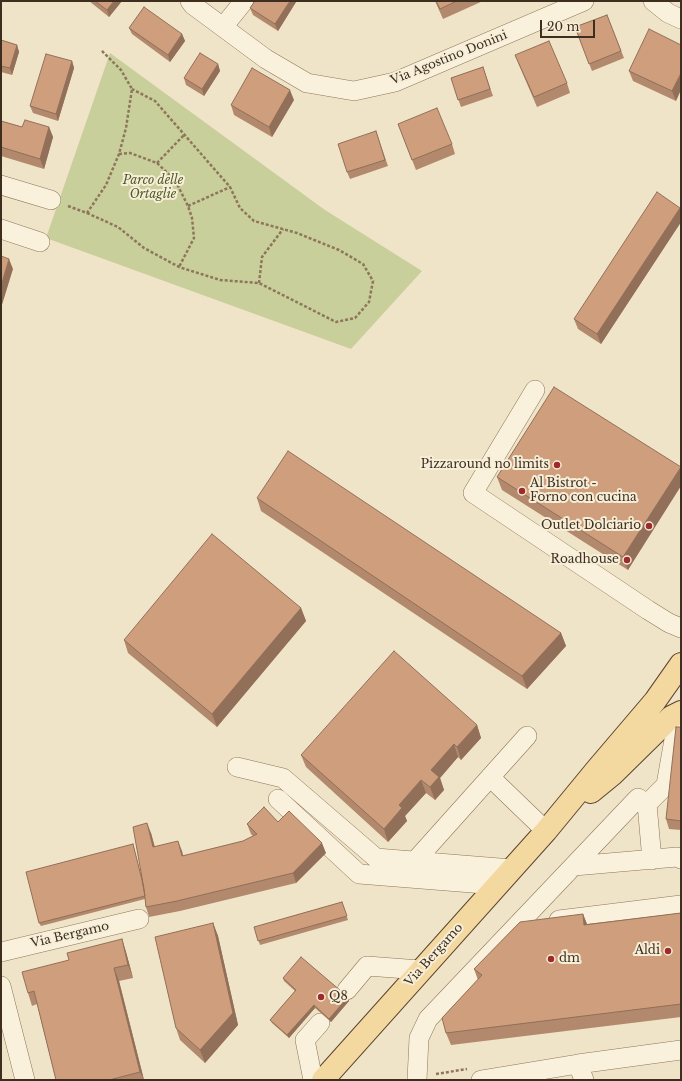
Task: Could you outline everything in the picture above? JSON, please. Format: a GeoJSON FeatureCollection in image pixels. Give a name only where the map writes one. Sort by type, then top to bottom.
{"type":"FeatureCollection","features":[{"type":"Feature","properties":{"kind":"main road","name":"Via Bergamo"},"geometry":{"type":"LineString","coordinates":[[323,1080],[546,831],[654,701],[681,664]]}},
{"type":"Feature","properties":{"kind":"main road","name":"Via Bergamo"},"geometry":{"type":"LineString","coordinates":[[546,831],[613,774],[671,717],[681,712]]}},
{"type":"Feature","properties":{"kind":"street","name":"Via Agostino Donini"},"geometry":{"type":"LineString","coordinates":[[190,1],[193,5],[266,58],[307,83],[354,91],[395,82],[584,1]]}},
{"type":"Feature","properties":{"kind":"street"},"geometry":{"type":"LineString","coordinates":[[223,27],[244,1]]}},
{"type":"Feature","properties":{"kind":"street"},"geometry":{"type":"LineString","coordinates":[[653,1],[668,13],[681,19]]}},
{"type":"Feature","properties":{"kind":"street"},"geometry":{"type":"LineString","coordinates":[[1,185],[51,200]]}},
{"type":"Feature","properties":{"kind":"street"},"geometry":{"type":"LineString","coordinates":[[1,229],[40,242]]}},
{"type":"Feature","properties":{"kind":"street"},"geometry":{"type":"LineString","coordinates":[[535,390],[473,493],[648,610],[669,623],[681,628]]}},
{"type":"Feature","properties":{"kind":"street"},"geometry":{"type":"LineString","coordinates":[[646,804],[666,785],[675,734],[681,729]]}},
{"type":"Feature","properties":{"kind":"street"},"geometry":{"type":"LineString","coordinates":[[414,861],[527,736]]}},
{"type":"Feature","properties":{"kind":"street"},"geometry":{"type":"LineString","coordinates":[[237,767],[283,778],[376,858],[512,869]]}},
{"type":"Feature","properties":{"kind":"street"},"geometry":{"type":"LineString","coordinates":[[490,777],[546,831]]}},
{"type":"Feature","properties":{"kind":"street"},"geometry":{"type":"LineString","coordinates":[[417,1080],[419,1038],[428,1019],[638,798],[646,804],[652,860]]}},
{"type":"Feature","properties":{"kind":"street"},"geometry":{"type":"LineString","coordinates":[[278,799],[359,874],[497,885]]}},
{"type":"Feature","properties":{"kind":"street"},"geometry":{"type":"LineString","coordinates":[[574,866],[677,857],[681,859]]}},
{"type":"Feature","properties":{"kind":"street"},"geometry":{"type":"LineString","coordinates":[[522,920],[540,923],[681,905]]}},
{"type":"Feature","properties":{"kind":"street","name":"Via Bergamo"},"geometry":{"type":"LineString","coordinates":[[1,952],[139,919]]}},
{"type":"Feature","properties":{"kind":"street"},"geometry":{"type":"LineString","coordinates":[[347,990],[367,966],[420,970]]}},
{"type":"Feature","properties":{"kind":"street"},"geometry":{"type":"LineString","coordinates":[[1,986],[26,1080]]}},
{"type":"Feature","properties":{"kind":"street"},"geometry":{"type":"LineString","coordinates":[[313,1080],[305,1040],[320,1022]]}},
{"type":"Feature","properties":{"kind":"street"},"geometry":{"type":"LineString","coordinates":[[481,1080],[581,1072],[681,1050]]}},
{"type":"Feature","properties":{"kind":"path"},"geometry":{"type":"LineString","coordinates":[[51,200],[118,226],[144,248],[179,267],[220,280],[259,283],[336,322],[355,318],[369,302],[373,281],[363,264],[339,250],[297,233],[254,221],[240,208],[230,187],[155,101],[132,89],[120,70],[101,50]]}},
{"type":"Feature","properties":{"kind":"path"},"geometry":{"type":"LineString","coordinates":[[87,213],[106,185],[119,154],[126,128],[132,89]]}},
{"type":"Feature","properties":{"kind":"path"},"geometry":{"type":"LineString","coordinates":[[157,163],[184,135]]}},
{"type":"Feature","properties":{"kind":"path"},"geometry":{"type":"LineString","coordinates":[[119,154],[130,153],[157,163],[175,180],[188,206],[192,218],[194,238],[179,267]]}},
{"type":"Feature","properties":{"kind":"path"},"geometry":{"type":"LineString","coordinates":[[188,206],[230,187]]}},
{"type":"Feature","properties":{"kind":"path"},"geometry":{"type":"LineString","coordinates":[[259,283],[262,257],[283,229]]}},
{"type":"Feature","properties":{"kind":"green space","name":"Parco delle Ortaglie"},"geometry":{"type":"Polygon","coordinates":[[[110,53],[325,210],[422,271],[351,349],[46,238],[110,53]]]}},
{"type":"Feature","properties":{"kind":"building"},"geometry":{"type":"Polygon","coordinates":[[[95,1],[114,1],[107,10],[95,1]]]}},
{"type":"Feature","properties":{"kind":"building"},"geometry":{"type":"Polygon","coordinates":[[[255,1],[290,1],[275,24],[250,8],[255,1]]]}},
{"type":"Feature","properties":{"kind":"building"},"geometry":{"type":"Polygon","coordinates":[[[436,1],[457,1],[440,9],[436,1]]]}},
{"type":"Feature","properties":{"kind":"building"},"geometry":{"type":"Polygon","coordinates":[[[144,7],[182,34],[168,55],[129,28],[144,7]]]}},
{"type":"Feature","properties":{"kind":"building"},"geometry":{"type":"Polygon","coordinates":[[[607,15],[621,51],[589,64],[575,27],[607,15]]]}},
{"type":"Feature","properties":{"kind":"building"},"geometry":{"type":"Polygon","coordinates":[[[649,29],[681,45],[681,73],[672,91],[629,71],[649,29]]]}},
{"type":"Feature","properties":{"kind":"building"},"geometry":{"type":"Polygon","coordinates":[[[1,40],[17,45],[10,68],[1,66],[1,40]]]}},
{"type":"Feature","properties":{"kind":"building"},"geometry":{"type":"Polygon","coordinates":[[[549,41],[567,83],[534,97],[515,55],[549,41]]]}},
{"type":"Feature","properties":{"kind":"building"},"geometry":{"type":"Polygon","coordinates":[[[200,53],[218,64],[202,89],[184,78],[200,53]]]}},
{"type":"Feature","properties":{"kind":"building"},"geometry":{"type":"Polygon","coordinates":[[[46,54],[72,61],[56,114],[30,106],[46,54]]]}},
{"type":"Feature","properties":{"kind":"building"},"geometry":{"type":"Polygon","coordinates":[[[483,67],[490,89],[458,100],[451,78],[483,67]]]}},
{"type":"Feature","properties":{"kind":"building"},"geometry":{"type":"Polygon","coordinates":[[[252,68],[290,90],[269,127],[231,105],[252,68]]]}},
{"type":"Feature","properties":{"kind":"building"},"geometry":{"type":"Polygon","coordinates":[[[437,108],[452,144],[412,160],[398,124],[437,108]]]}},
{"type":"Feature","properties":{"kind":"building"},"geometry":{"type":"Polygon","coordinates":[[[25,120],[49,127],[40,159],[1,147],[1,121],[22,127],[25,120]]]}},
{"type":"Feature","properties":{"kind":"building"},"geometry":{"type":"Polygon","coordinates":[[[376,131],[385,160],[347,172],[338,144],[376,131]]]}},
{"type":"Feature","properties":{"kind":"building"},"geometry":{"type":"Polygon","coordinates":[[[657,192],[680,208],[597,334],[574,319],[657,192]]]}},
{"type":"Feature","properties":{"kind":"building"},"geometry":{"type":"Polygon","coordinates":[[[1,256],[9,259],[1,286],[1,256]]]}},
{"type":"Feature","properties":{"kind":"building"},"geometry":{"type":"Polygon","coordinates":[[[554,387],[681,467],[623,557],[497,477],[554,387]]]}},
{"type":"Feature","properties":{"kind":"building"},"geometry":{"type":"Polygon","coordinates":[[[288,451],[561,633],[522,676],[257,498],[288,451]]]}},
{"type":"Feature","properties":{"kind":"building"},"geometry":{"type":"Polygon","coordinates":[[[212,534],[301,608],[212,714],[124,640],[212,534]]]}},
{"type":"Feature","properties":{"kind":"building"},"geometry":{"type":"Polygon","coordinates":[[[394,651],[477,725],[457,747],[454,744],[431,770],[439,777],[430,787],[421,780],[399,805],[402,808],[384,829],[301,755],[394,651]]]}},
{"type":"Feature","properties":{"kind":"building"},"geometry":{"type":"Polygon","coordinates":[[[676,727],[681,727],[681,821],[666,819],[676,727]]]}},
{"type":"Feature","properties":{"kind":"building"},"geometry":{"type":"Polygon","coordinates":[[[264,807],[278,822],[289,811],[322,843],[293,873],[146,907],[133,827],[147,823],[153,847],[178,841],[182,856],[243,841],[257,834],[247,824],[264,807]]]}},
{"type":"Feature","properties":{"kind":"building"},"geometry":{"type":"Polygon","coordinates":[[[133,844],[145,896],[39,923],[26,872],[133,844]]]}},
{"type":"Feature","properties":{"kind":"building"},"geometry":{"type":"Polygon","coordinates":[[[342,902],[347,916],[258,941],[254,927],[342,902]]]}},
{"type":"Feature","properties":{"kind":"building"},"geometry":{"type":"Polygon","coordinates":[[[681,913],[681,1004],[446,1033],[442,1018],[482,975],[474,969],[520,922],[583,914],[584,925],[681,913]]]}},
{"type":"Feature","properties":{"kind":"building"},"geometry":{"type":"Polygon","coordinates":[[[213,923],[233,1013],[200,1050],[176,1028],[155,937],[213,923]]]}},
{"type":"Feature","properties":{"kind":"building"},"geometry":{"type":"Polygon","coordinates":[[[122,939],[128,965],[114,968],[140,1072],[109,1080],[56,1080],[34,991],[28,993],[22,972],[69,960],[67,953],[122,939]]]}},
{"type":"Feature","properties":{"kind":"building"},"geometry":{"type":"Polygon","coordinates":[[[301,957],[348,997],[329,1019],[314,1005],[287,1035],[270,1020],[296,990],[283,978],[301,957]]]}},
{"type":"Feature","properties":{"kind":"place","name":"Pizzaround no limits"},"geometry":{"type":"Point","coordinates":[557,465]}},
{"type":"Feature","properties":{"kind":"place","name":"Al Bistrot - Forno con cucina"},"geometry":{"type":"Point","coordinates":[522,491]}},
{"type":"Feature","properties":{"kind":"place","name":"Outlet Dolciario"},"geometry":{"type":"Point","coordinates":[649,526]}},
{"type":"Feature","properties":{"kind":"place","name":"Roadhouse"},"geometry":{"type":"Point","coordinates":[627,560]}},
{"type":"Feature","properties":{"kind":"place","name":"Aldi"},"geometry":{"type":"Point","coordinates":[668,951]}},
{"type":"Feature","properties":{"kind":"place","name":"dm"},"geometry":{"type":"Point","coordinates":[551,959]}},
{"type":"Feature","properties":{"kind":"place","name":"Q8"},"geometry":{"type":"Point","coordinates":[321,997]}}]}
